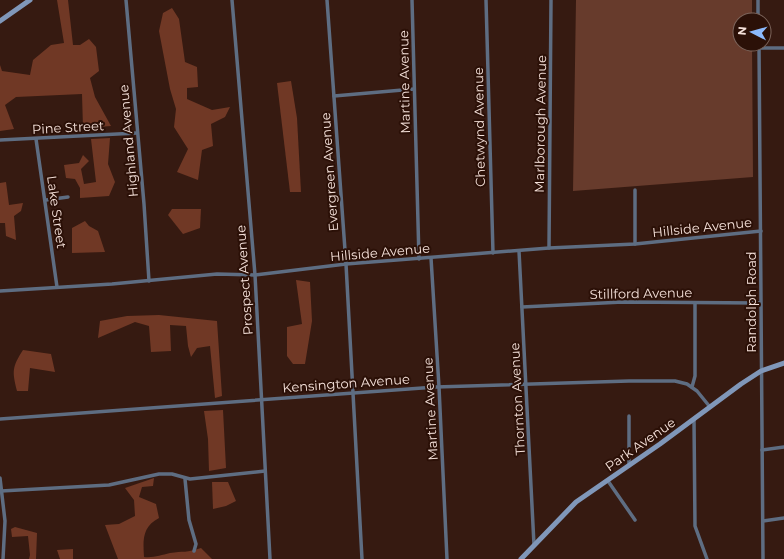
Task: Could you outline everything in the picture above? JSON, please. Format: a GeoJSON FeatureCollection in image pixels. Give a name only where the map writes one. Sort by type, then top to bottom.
{"type":"FeatureCollection","features":[{"type":"Feature","properties":{"kind":"main road"},"geometry":{"type":"LineString","coordinates":[[0,21],[30,0]]}},
{"type":"Feature","properties":{"kind":"main road","name":"Park Avenue"},"geometry":{"type":"LineString","coordinates":[[521,559],[576,502],[608,481],[762,371],[784,363]]}},
{"type":"Feature","properties":{"kind":"street","name":"Highland Avenue"},"geometry":{"type":"LineString","coordinates":[[126,0],[144,204],[149,281]]}},
{"type":"Feature","properties":{"kind":"street","name":"Prospect Avenue"},"geometry":{"type":"LineString","coordinates":[[232,0],[254,275],[270,559]]}},
{"type":"Feature","properties":{"kind":"street","name":"Evergreen Avenue"},"geometry":{"type":"LineString","coordinates":[[327,0],[346,264],[362,559]]}},
{"type":"Feature","properties":{"kind":"street","name":"Martine Avenue"},"geometry":{"type":"LineString","coordinates":[[412,0],[418,259]]}},
{"type":"Feature","properties":{"kind":"street","name":"Chetwynd Avenue"},"geometry":{"type":"LineString","coordinates":[[486,0],[493,253]]}},
{"type":"Feature","properties":{"kind":"street","name":"Marlborough Avenue"},"geometry":{"type":"LineString","coordinates":[[549,248],[551,0]]}},
{"type":"Feature","properties":{"kind":"street"},"geometry":{"type":"LineString","coordinates":[[758,0],[758,12]]}},
{"type":"Feature","properties":{"kind":"street"},"geometry":{"type":"LineString","coordinates":[[772,47],[784,48]]}},
{"type":"Feature","properties":{"kind":"street","name":"Randolph Road"},"geometry":{"type":"LineString","coordinates":[[759,52],[763,559]]}},
{"type":"Feature","properties":{"kind":"street"},"geometry":{"type":"LineString","coordinates":[[334,96],[414,89]]}},
{"type":"Feature","properties":{"kind":"street","name":"Pine Street"},"geometry":{"type":"LineString","coordinates":[[0,140],[137,133]]}},
{"type":"Feature","properties":{"kind":"street","name":"Lake Street"},"geometry":{"type":"LineString","coordinates":[[36,139],[46,200],[57,287]]}},
{"type":"Feature","properties":{"kind":"street"},"geometry":{"type":"LineString","coordinates":[[635,190],[635,244]]}},
{"type":"Feature","properties":{"kind":"street"},"geometry":{"type":"LineString","coordinates":[[46,200],[68,197]]}},
{"type":"Feature","properties":{"kind":"street","name":"Hillside Avenue"},"geometry":{"type":"LineString","coordinates":[[0,291],[149,281],[217,274],[254,275],[346,264],[549,248],[635,244],[761,231]]}},
{"type":"Feature","properties":{"kind":"street","name":"Thornton Avenue"},"geometry":{"type":"LineString","coordinates":[[519,251],[534,546]]}},
{"type":"Feature","properties":{"kind":"street","name":"Martine Avenue"},"geometry":{"type":"LineString","coordinates":[[431,258],[447,559]]}},
{"type":"Feature","properties":{"kind":"street","name":"Stillford Avenue"},"geometry":{"type":"LineString","coordinates":[[522,307],[623,302],[760,304]]}},
{"type":"Feature","properties":{"kind":"street"},"geometry":{"type":"LineString","coordinates":[[695,303],[695,376],[692,387],[710,407]]}},
{"type":"Feature","properties":{"kind":"street","name":"Kensington Avenue"},"geometry":{"type":"LineString","coordinates":[[0,419],[439,387],[629,380],[675,381],[692,387]]}},
{"type":"Feature","properties":{"kind":"street"},"geometry":{"type":"LineString","coordinates":[[628,416],[629,466]]}},
{"type":"Feature","properties":{"kind":"street"},"geometry":{"type":"LineString","coordinates":[[694,420],[695,526],[707,559]]}},
{"type":"Feature","properties":{"kind":"street"},"geometry":{"type":"LineString","coordinates":[[762,450],[784,447]]}},
{"type":"Feature","properties":{"kind":"street"},"geometry":{"type":"LineString","coordinates":[[1,491],[100,486],[159,474],[172,474],[185,479],[265,471]]}},
{"type":"Feature","properties":{"kind":"street"},"geometry":{"type":"LineString","coordinates":[[0,478],[3,559]]}},
{"type":"Feature","properties":{"kind":"street"},"geometry":{"type":"LineString","coordinates":[[185,479],[188,520],[196,544],[194,551]]}},
{"type":"Feature","properties":{"kind":"street"},"geometry":{"type":"LineString","coordinates":[[608,481],[635,520]]}},
{"type":"Feature","properties":{"kind":"street"},"geometry":{"type":"LineString","coordinates":[[763,521],[784,518]]}},
{"type":"Feature","properties":{"kind":"shaded area"},"geometry":{"type":"Polygon","coordinates":[[[57,0],[68,0],[73,45],[80,45],[89,39],[96,47],[99,71],[90,78],[95,97],[111,126],[83,128],[82,94],[16,97],[5,105],[14,129],[0,131],[0,65],[2,71],[30,75],[33,60],[51,45],[64,43],[57,0]]]}},
{"type":"Feature","properties":{"kind":"shaded area"},"geometry":{"type":"Polygon","coordinates":[[[576,0],[752,0],[752,12],[732,12],[732,52],[752,52],[753,177],[573,191],[576,0]]]}},
{"type":"Feature","properties":{"kind":"shaded area"},"geometry":{"type":"Polygon","coordinates":[[[172,8],[179,19],[185,62],[197,67],[198,87],[187,88],[187,99],[212,110],[230,107],[225,117],[211,124],[213,146],[202,150],[198,180],[177,172],[188,149],[174,127],[176,109],[170,89],[159,31],[163,13],[172,8]]]}},
{"type":"Feature","properties":{"kind":"shaded area"},"geometry":{"type":"Polygon","coordinates":[[[291,81],[297,118],[301,192],[290,192],[277,83],[291,81]]]}},
{"type":"Feature","properties":{"kind":"shaded area"},"geometry":{"type":"Polygon","coordinates":[[[110,138],[108,164],[115,182],[109,196],[80,198],[80,188],[75,179],[66,178],[64,165],[79,163],[83,155],[89,161],[81,169],[84,184],[96,182],[91,139],[110,138]]]}},
{"type":"Feature","properties":{"kind":"shaded area"},"geometry":{"type":"Polygon","coordinates":[[[6,182],[9,205],[23,203],[21,211],[14,216],[16,240],[6,236],[5,223],[0,223],[0,183],[6,182]]]}},
{"type":"Feature","properties":{"kind":"shaded area"},"geometry":{"type":"Polygon","coordinates":[[[172,209],[201,209],[200,228],[183,234],[168,215],[172,209]]]}},
{"type":"Feature","properties":{"kind":"shaded area"},"geometry":{"type":"Polygon","coordinates":[[[85,221],[89,226],[98,231],[105,252],[72,253],[72,228],[85,221]]]}},
{"type":"Feature","properties":{"kind":"shaded area"},"geometry":{"type":"Polygon","coordinates":[[[296,280],[310,282],[312,321],[305,364],[293,364],[287,356],[287,327],[302,324],[296,280]]]}},
{"type":"Feature","properties":{"kind":"shaded area"},"geometry":{"type":"Polygon","coordinates":[[[159,315],[217,321],[222,396],[215,398],[210,346],[197,348],[191,357],[188,346],[186,326],[170,325],[171,351],[151,352],[149,326],[135,322],[98,338],[100,321],[127,316],[159,315]]]}},
{"type":"Feature","properties":{"kind":"shaded area"},"geometry":{"type":"Polygon","coordinates":[[[23,350],[51,354],[55,372],[30,368],[28,391],[17,391],[14,379],[14,369],[23,350]]]}},
{"type":"Feature","properties":{"kind":"shaded area"},"geometry":{"type":"Polygon","coordinates":[[[223,410],[226,468],[209,471],[208,439],[204,411],[223,410]]]}},
{"type":"Feature","properties":{"kind":"shaded area"},"geometry":{"type":"Polygon","coordinates":[[[154,478],[153,486],[142,487],[139,497],[156,504],[159,518],[149,526],[145,534],[144,557],[154,557],[170,553],[192,551],[201,548],[212,559],[118,559],[105,525],[119,524],[135,516],[134,500],[125,488],[154,478]]]}},
{"type":"Feature","properties":{"kind":"shaded area"},"geometry":{"type":"Polygon","coordinates":[[[212,482],[228,482],[236,501],[226,506],[213,509],[212,482]]]}},
{"type":"Feature","properties":{"kind":"shaded area"},"geometry":{"type":"Polygon","coordinates":[[[15,527],[37,533],[36,559],[29,559],[28,536],[12,537],[11,529],[15,527]]]}},
{"type":"Feature","properties":{"kind":"shaded area"},"geometry":{"type":"Polygon","coordinates":[[[73,549],[73,559],[60,559],[57,550],[73,549]]]}}]}
